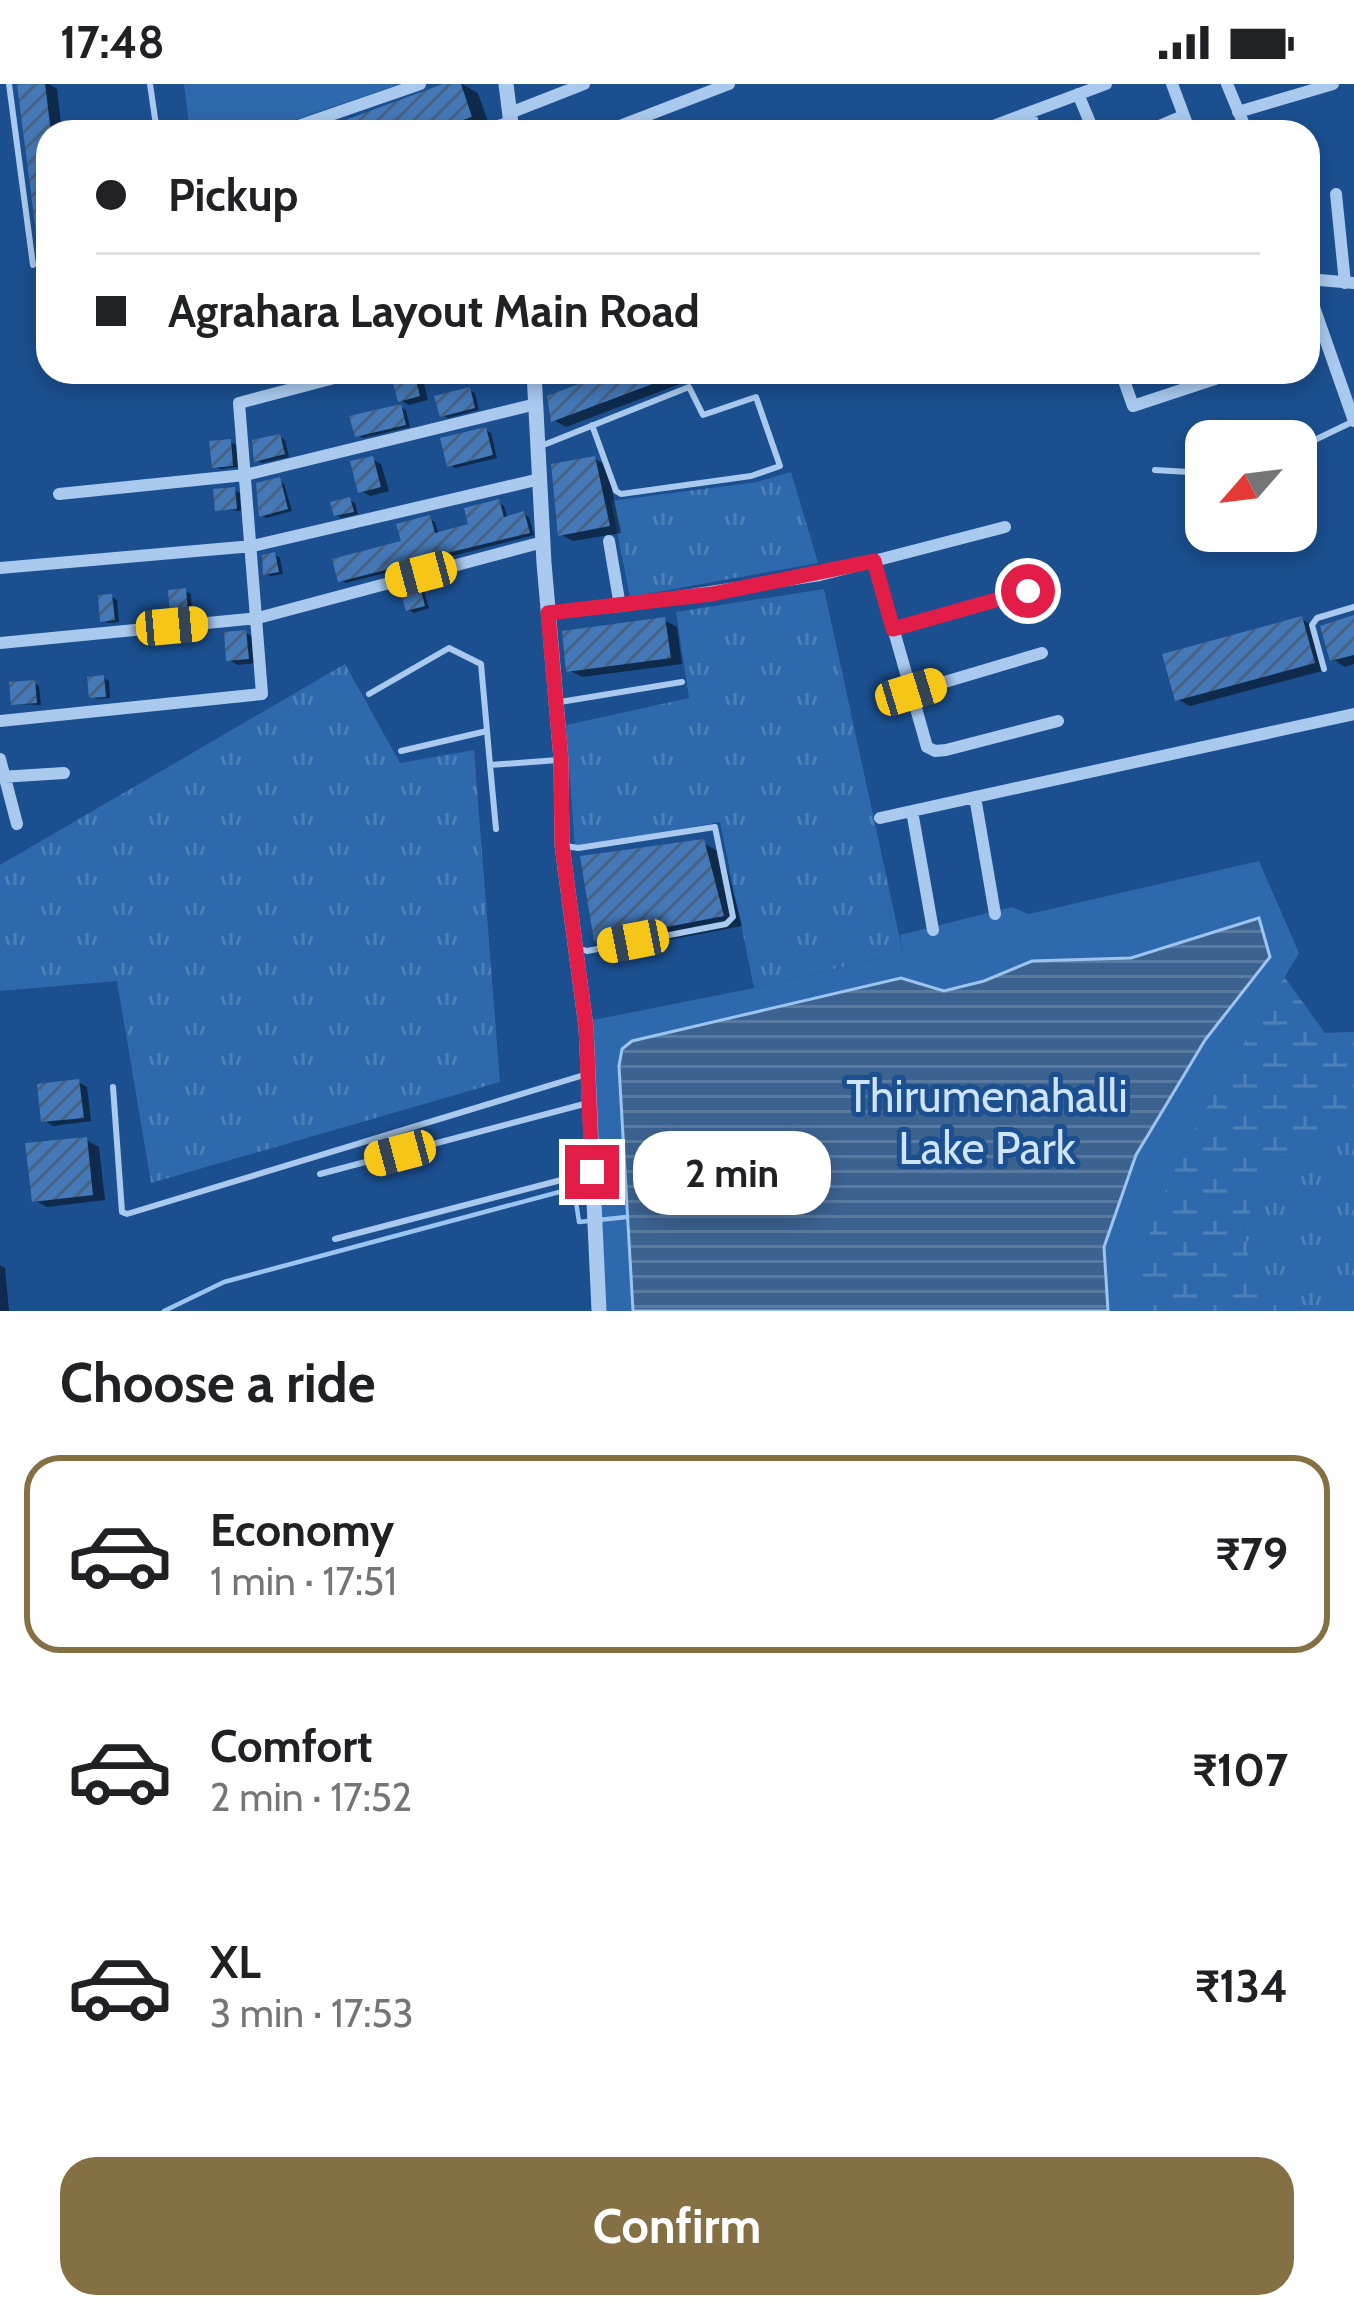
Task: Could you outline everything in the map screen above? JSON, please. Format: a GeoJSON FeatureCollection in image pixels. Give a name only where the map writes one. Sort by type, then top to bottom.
{"type":"FeatureCollection","features":[{"type":"Feature","properties":{"kind":"street"},"geometry":{"type":"LineString","coordinates":[[316,120],[420,84]]}},
{"type":"Feature","properties":{"kind":"street"},"geometry":{"type":"LineString","coordinates":[[506,84],[511,120]]}},
{"type":"Feature","properties":{"kind":"street"},"geometry":{"type":"LineString","coordinates":[[513,120],[584,84]]}},
{"type":"Feature","properties":{"kind":"street"},"geometry":{"type":"LineString","coordinates":[[635,120],[729,84]]}},
{"type":"Feature","properties":{"kind":"street"},"geometry":{"type":"LineString","coordinates":[[1008,120],[1106,84]]}},
{"type":"Feature","properties":{"kind":"street"},"geometry":{"type":"LineString","coordinates":[[1172,84],[1186,120]]}},
{"type":"Feature","properties":{"kind":"street"},"geometry":{"type":"LineString","coordinates":[[1227,84],[1242,120]]}},
{"type":"Feature","properties":{"kind":"street"},"geometry":{"type":"LineString","coordinates":[[1238,112],[1333,84]]}},
{"type":"Feature","properties":{"kind":"street"},"geometry":{"type":"LineString","coordinates":[[1078,94],[1089,120]]}},
{"type":"Feature","properties":{"kind":"street"},"geometry":{"type":"LineString","coordinates":[[1030,112],[1032,120]]}},
{"type":"Feature","properties":{"kind":"street"},"geometry":{"type":"LineString","coordinates":[[1174,120],[1184,116]]}},
{"type":"Feature","properties":{"kind":"street"},"geometry":{"type":"LineString","coordinates":[[1320,280],[1350,283],[1336,194]]}},
{"type":"Feature","properties":{"kind":"street"},"geometry":{"type":"LineString","coordinates":[[1320,325],[1354,421]]}},
{"type":"Feature","properties":{"kind":"street"},"geometry":{"type":"LineString","coordinates":[[1320,344],[1326,342]]}},
{"type":"Feature","properties":{"kind":"street"},"geometry":{"type":"LineString","coordinates":[[0,721],[262,694],[239,403],[311,384]]}},
{"type":"Feature","properties":{"kind":"street"},"geometry":{"type":"LineString","coordinates":[[535,384],[561,759],[562,845],[586,1027],[599,1311]]}},
{"type":"Feature","properties":{"kind":"street"},"geometry":{"type":"LineString","coordinates":[[1125,384],[1133,406],[1188,384]]}},
{"type":"Feature","properties":{"kind":"street"},"geometry":{"type":"LineString","coordinates":[[59,494],[245,475],[536,404]]}},
{"type":"Feature","properties":{"kind":"street"},"geometry":{"type":"LineString","coordinates":[[0,568],[253,546],[540,479]]}},
{"type":"Feature","properties":{"kind":"street"},"geometry":{"type":"LineString","coordinates":[[548,613],[755,586],[1005,527]]}},
{"type":"Feature","properties":{"kind":"street"},"geometry":{"type":"LineString","coordinates":[[609,541],[620,606]]}},
{"type":"Feature","properties":{"kind":"street"},"geometry":{"type":"LineString","coordinates":[[0,643],[258,618],[543,542]]}},
{"type":"Feature","properties":{"kind":"street"},"geometry":{"type":"LineString","coordinates":[[874,561],[923,739],[935,752],[1058,722]]}},
{"type":"Feature","properties":{"kind":"street"},"geometry":{"type":"LineString","coordinates":[[893,629],[1028,591]]}},
{"type":"Feature","properties":{"kind":"street"},"geometry":{"type":"LineString","coordinates":[[911,692],[1042,653]]}},
{"type":"Feature","properties":{"kind":"street"},"geometry":{"type":"LineString","coordinates":[[880,818],[1354,714]]}},
{"type":"Feature","properties":{"kind":"street"},"geometry":{"type":"LineString","coordinates":[[0,759],[16,824]]}},
{"type":"Feature","properties":{"kind":"street"},"geometry":{"type":"LineString","coordinates":[[2,777],[64,773]]}},
{"type":"Feature","properties":{"kind":"street"},"geometry":{"type":"LineString","coordinates":[[975,796],[995,914]]}},
{"type":"Feature","properties":{"kind":"street"},"geometry":{"type":"LineString","coordinates":[[912,811],[933,930]]}},
{"type":"Feature","properties":{"kind":"lane"},"geometry":{"type":"LineString","coordinates":[[9,84],[33,265]]}},
{"type":"Feature","properties":{"kind":"lane"},"geometry":{"type":"LineString","coordinates":[[150,84],[155,120]]}},
{"type":"Feature","properties":{"kind":"lane"},"geometry":{"type":"LineString","coordinates":[[538,447],[592,425],[688,387],[703,415],[756,397],[780,466],[752,476],[621,494],[592,425]]}},
{"type":"Feature","properties":{"kind":"lane"},"geometry":{"type":"LineString","coordinates":[[1317,439],[1354,421]]}},
{"type":"Feature","properties":{"kind":"lane"},"geometry":{"type":"LineString","coordinates":[[1155,470],[1185,472]]}},
{"type":"Feature","properties":{"kind":"lane"},"geometry":{"type":"LineString","coordinates":[[1324,670],[1312,625],[1316,618],[1354,608]]}},
{"type":"Feature","properties":{"kind":"lane"},"geometry":{"type":"LineString","coordinates":[[369,694],[449,648],[481,664],[496,829]]}},
{"type":"Feature","properties":{"kind":"lane"},"geometry":{"type":"LineString","coordinates":[[556,703],[682,682]]}},
{"type":"Feature","properties":{"kind":"lane"},"geometry":{"type":"LineString","coordinates":[[401,751],[487,730]]}},
{"type":"Feature","properties":{"kind":"lane"},"geometry":{"type":"LineString","coordinates":[[490,765],[561,759]]}},
{"type":"Feature","properties":{"kind":"lane"},"geometry":{"type":"LineString","coordinates":[[562,845],[578,848],[715,827],[734,917],[726,923],[587,950],[574,947]]}},
{"type":"Feature","properties":{"kind":"lane"},"geometry":{"type":"LineString","coordinates":[[113,1088],[122,1212],[127,1214],[587,1074]]}},
{"type":"Feature","properties":{"kind":"lane"},"geometry":{"type":"LineString","coordinates":[[320,1174],[588,1103]]}},
{"type":"Feature","properties":{"kind":"lane"},"geometry":{"type":"LineString","coordinates":[[335,1239],[592,1172]]}},
{"type":"Feature","properties":{"kind":"green space"},"geometry":{"type":"Polygon","coordinates":[[[184,84],[400,84],[294,120],[188,120],[184,84]]]}},
{"type":"Feature","properties":{"kind":"green space"},"geometry":{"type":"Polygon","coordinates":[[[791,472],[818,563],[630,597],[611,501],[757,482],[791,472]]]}},
{"type":"Feature","properties":{"kind":"green space"},"geometry":{"type":"Polygon","coordinates":[[[824,589],[903,953],[754,988],[720,822],[575,849],[566,725],[689,698],[676,612],[824,589]]]}},
{"type":"Feature","properties":{"kind":"green space"},"geometry":{"type":"Polygon","coordinates":[[[345,664],[400,763],[474,750],[500,1082],[151,1183],[117,981],[0,991],[0,865],[345,664]]]}},
{"type":"Feature","properties":{"kind":"green space","name":"Thirumenahalli Lake Park"},"geometry":{"type":"Polygon","coordinates":[[[1259,861],[1299,953],[1170,1180],[1141,1274],[1143,1311],[606,1311],[593,1020],[903,953],[900,935],[1012,907],[1029,914],[1259,861]]]}},
{"type":"Feature","properties":{"kind":"green space"},"geometry":{"type":"Polygon","coordinates":[[[1270,957],[1325,1033],[1354,1032],[1354,1114],[1271,1160],[1244,1228],[1249,1257],[1280,1311],[1108,1311],[1270,957]]]}},
{"type":"Feature","properties":{"kind":"green space"},"geometry":{"type":"Polygon","coordinates":[[[1354,1114],[1354,1311],[1280,1311],[1249,1257],[1244,1228],[1271,1160],[1354,1114]]]}},
{"type":"Feature","properties":{"kind":"shaded area","name":"Thirumenahalli Lake Park"},"geometry":{"type":"Polygon","coordinates":[[[1259,918],[1270,957],[1205,1040],[1136,1155],[1104,1247],[1108,1311],[633,1311],[619,1066],[622,1049],[632,1041],[901,978],[944,991],[1032,961],[1131,958],[1259,918]]]}},
{"type":"Feature","properties":{"kind":"building"},"geometry":{"type":"Polygon","coordinates":[[[17,84],[45,84],[50,120],[36,120],[36,233],[17,84]]]}},
{"type":"Feature","properties":{"kind":"building"},"geometry":{"type":"Polygon","coordinates":[[[443,84],[461,84],[472,117],[463,120],[346,120],[443,84]]]}},
{"type":"Feature","properties":{"kind":"building"},"geometry":{"type":"Polygon","coordinates":[[[393,384],[417,384],[420,396],[398,402],[393,384]]]}},
{"type":"Feature","properties":{"kind":"building"},"geometry":{"type":"Polygon","coordinates":[[[578,384],[653,384],[551,422],[547,396],[578,384]]]}},
{"type":"Feature","properties":{"kind":"building"},"geometry":{"type":"Polygon","coordinates":[[[470,387],[475,408],[440,417],[434,396],[470,387]]]}},
{"type":"Feature","properties":{"kind":"building"},"geometry":{"type":"Polygon","coordinates":[[[401,404],[406,425],[355,437],[349,416],[401,404]]]}},
{"type":"Feature","properties":{"kind":"building"},"geometry":{"type":"Polygon","coordinates":[[[486,427],[493,455],[447,467],[440,438],[486,427]]]}},
{"type":"Feature","properties":{"kind":"building"},"geometry":{"type":"Polygon","coordinates":[[[280,434],[285,454],[254,462],[252,440],[280,434]]]}},
{"type":"Feature","properties":{"kind":"building"},"geometry":{"type":"Polygon","coordinates":[[[231,439],[233,466],[212,468],[209,441],[231,439]]]}},
{"type":"Feature","properties":{"kind":"building"},"geometry":{"type":"Polygon","coordinates":[[[373,456],[381,487],[358,493],[350,461],[373,456]]]}},
{"type":"Feature","properties":{"kind":"building"},"geometry":{"type":"Polygon","coordinates":[[[595,456],[610,526],[558,536],[551,464],[595,456]]]}},
{"type":"Feature","properties":{"kind":"building"},"geometry":{"type":"Polygon","coordinates":[[[280,477],[288,509],[259,517],[256,483],[280,477]]]}},
{"type":"Feature","properties":{"kind":"building"},"geometry":{"type":"Polygon","coordinates":[[[235,487],[237,509],[215,511],[213,489],[235,487]]]}},
{"type":"Feature","properties":{"kind":"building"},"geometry":{"type":"Polygon","coordinates":[[[350,497],[354,512],[334,516],[330,502],[350,497]]]}},
{"type":"Feature","properties":{"kind":"building"},"geometry":{"type":"Polygon","coordinates":[[[499,499],[504,517],[524,511],[530,533],[338,582],[332,559],[401,541],[396,524],[430,515],[435,533],[468,524],[464,508],[499,499]]]}},
{"type":"Feature","properties":{"kind":"building"},"geometry":{"type":"Polygon","coordinates":[[[275,552],[279,572],[263,575],[262,555],[275,552]]]}},
{"type":"Feature","properties":{"kind":"building"},"geometry":{"type":"Polygon","coordinates":[[[420,586],[425,606],[406,611],[400,591],[420,586]]]}},
{"type":"Feature","properties":{"kind":"building"},"geometry":{"type":"Polygon","coordinates":[[[186,588],[188,612],[170,614],[168,590],[186,588]]]}},
{"type":"Feature","properties":{"kind":"building"},"geometry":{"type":"Polygon","coordinates":[[[112,594],[115,620],[100,622],[98,595],[112,594]]]}},
{"type":"Feature","properties":{"kind":"building"},"geometry":{"type":"Polygon","coordinates":[[[1354,615],[1354,655],[1330,661],[1320,626],[1354,615]]]}},
{"type":"Feature","properties":{"kind":"building"},"geometry":{"type":"Polygon","coordinates":[[[1302,616],[1315,663],[1175,701],[1162,654],[1302,616]]]}},
{"type":"Feature","properties":{"kind":"building"},"geometry":{"type":"Polygon","coordinates":[[[665,617],[671,658],[566,672],[562,631],[665,617]]]}},
{"type":"Feature","properties":{"kind":"building"},"geometry":{"type":"Polygon","coordinates":[[[246,630],[249,659],[226,661],[224,632],[246,630]]]}},
{"type":"Feature","properties":{"kind":"building"},"geometry":{"type":"Polygon","coordinates":[[[104,675],[106,697],[89,698],[87,677],[104,675]]]}},
{"type":"Feature","properties":{"kind":"building"},"geometry":{"type":"Polygon","coordinates":[[[35,680],[37,703],[11,705],[9,682],[35,680]]]}},
{"type":"Feature","properties":{"kind":"building"},"geometry":{"type":"Polygon","coordinates":[[[704,839],[724,916],[594,941],[580,856],[704,839]]]}},
{"type":"Feature","properties":{"kind":"building"},"geometry":{"type":"Polygon","coordinates":[[[79,1079],[84,1118],[41,1122],[37,1084],[79,1079]]]}},
{"type":"Feature","properties":{"kind":"building"},"geometry":{"type":"Polygon","coordinates":[[[87,1137],[93,1195],[32,1202],[25,1143],[87,1137]]]}},
{"type":"Feature","properties":{"kind":"waterway"},"geometry":{"type":"LineString","coordinates":[[164,1311],[224,1282],[574,1188],[579,1222],[627,1217]]}},
{"type":"Feature","properties":{"kind":"route"},"geometry":{"type":"LineString","coordinates":[[592,1172],[586,1027],[562,845],[561,759],[548,613],[712,594],[874,561],[893,629],[1028,591]]}}]}
